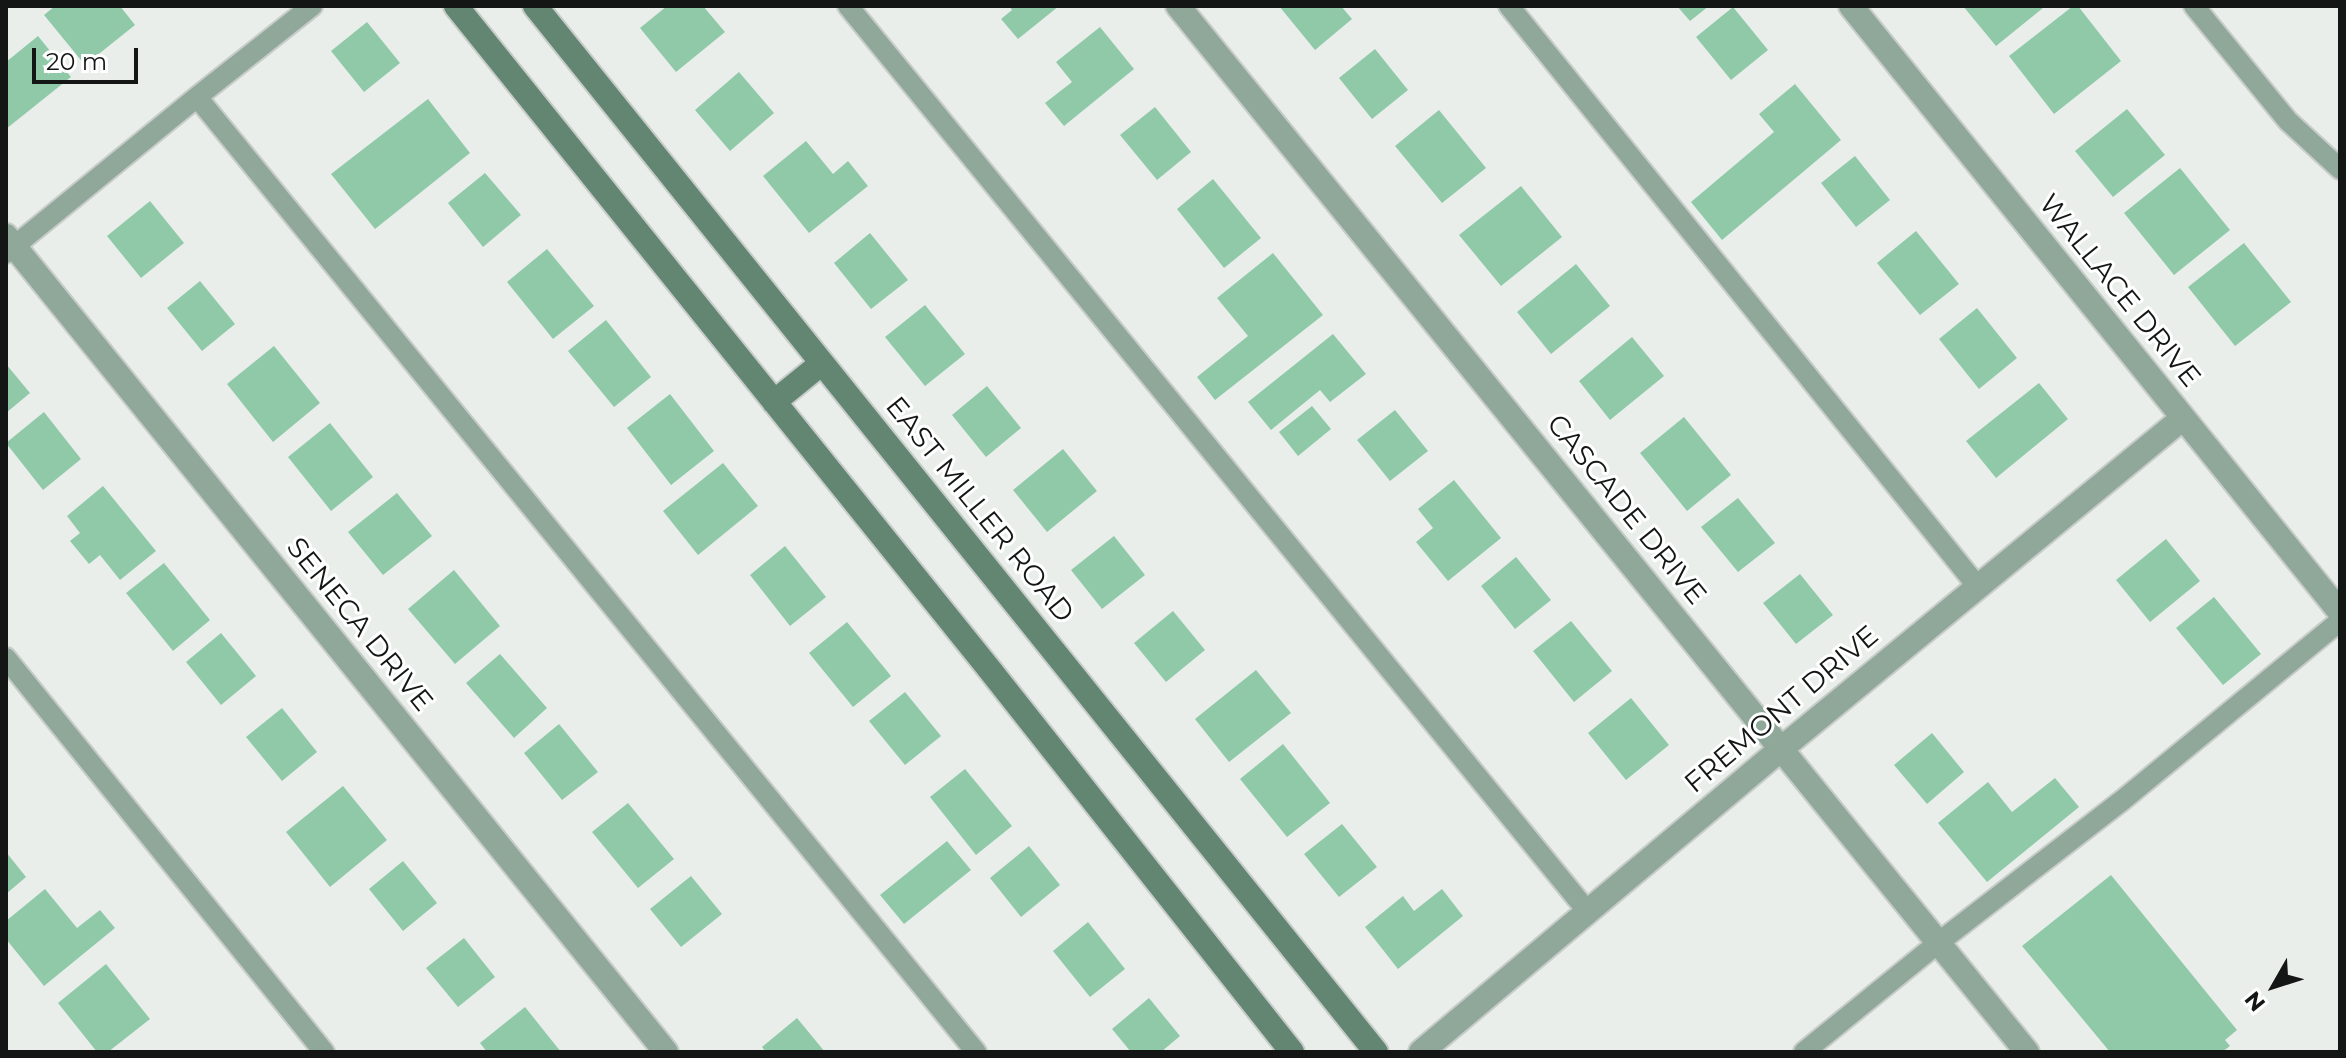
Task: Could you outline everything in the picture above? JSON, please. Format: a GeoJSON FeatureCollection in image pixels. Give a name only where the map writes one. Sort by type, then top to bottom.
{"type":"FeatureCollection","features":[{"type":"Feature","properties":{"kind":"main road"},"geometry":{"type":"LineString","coordinates":[[456,6],[1292,1052]]}},
{"type":"Feature","properties":{"kind":"main road","name":"EAST MILLER ROAD"},"geometry":{"type":"LineString","coordinates":[[535,6],[1376,1052]]}},
{"type":"Feature","properties":{"kind":"main road"},"geometry":{"type":"LineString","coordinates":[[774,402],[822,363]]}},
{"type":"Feature","properties":{"kind":"street","name":"CASCADE DRIVE"},"geometry":{"type":"LineString","coordinates":[[1178,6],[2027,1052]]}},
{"type":"Feature","properties":{"kind":"street","name":"WALLACE DRIVE"},"geometry":{"type":"LineString","coordinates":[[1851,6],[2340,612]]}},
{"type":"Feature","properties":{"kind":"street","name":"SENECA DRIVE"},"geometry":{"type":"LineString","coordinates":[[9,245],[666,1052]]}},
{"type":"Feature","properties":{"kind":"street","name":"FREMONT DRIVE"},"geometry":{"type":"LineString","coordinates":[[1421,1052],[1781,749],[2183,418]]}},
{"type":"Feature","properties":{"kind":"lane"},"geometry":{"type":"LineString","coordinates":[[9,245],[312,6]]}},
{"type":"Feature","properties":{"kind":"lane"},"geometry":{"type":"LineString","coordinates":[[848,6],[1588,912]]}},
{"type":"Feature","properties":{"kind":"lane"},"geometry":{"type":"LineString","coordinates":[[1509,6],[1978,587]]}},
{"type":"Feature","properties":{"kind":"lane"},"geometry":{"type":"LineString","coordinates":[[2194,6],[2288,121],[2340,169]]}},
{"type":"Feature","properties":{"kind":"lane"},"geometry":{"type":"LineString","coordinates":[[197,97],[976,1052]]}},
{"type":"Feature","properties":{"kind":"lane"},"geometry":{"type":"LineString","coordinates":[[1804,1052],[2124,799],[2340,621]]}},
{"type":"Feature","properties":{"kind":"lane"},"geometry":{"type":"LineString","coordinates":[[6,658],[324,1052]]}},
{"type":"Feature","properties":{"kind":"building"},"geometry":{"type":"Polygon","coordinates":[[[55,6],[120,6],[135,25],[85,65],[44,15],[55,6]]]}},
{"type":"Feature","properties":{"kind":"building"},"geometry":{"type":"Polygon","coordinates":[[[667,6],[703,6],[725,32],[676,72],[640,28],[667,6]]]}},
{"type":"Feature","properties":{"kind":"building"},"geometry":{"type":"Polygon","coordinates":[[[1009,6],[1059,6],[1018,39],[1001,19],[1012,10],[1009,6]]]}},
{"type":"Feature","properties":{"kind":"building"},"geometry":{"type":"Polygon","coordinates":[[[1279,6],[1341,6],[1352,19],[1315,50],[1279,6]]]}},
{"type":"Feature","properties":{"kind":"building"},"geometry":{"type":"Polygon","coordinates":[[[1677,6],[1709,6],[1690,21],[1677,6]]]}},
{"type":"Feature","properties":{"kind":"building"},"geometry":{"type":"Polygon","coordinates":[[[1963,6],[2041,6],[2043,8],[1996,46],[1963,6]]]}},
{"type":"Feature","properties":{"kind":"building"},"geometry":{"type":"Polygon","coordinates":[[[2073,6],[2078,6],[2121,61],[2054,114],[2009,56],[2073,6]]]}},
{"type":"Feature","properties":{"kind":"building"},"geometry":{"type":"Polygon","coordinates":[[[1733,7],[1768,50],[1731,80],[1696,37],[1733,7]]]}},
{"type":"Feature","properties":{"kind":"building"},"geometry":{"type":"Polygon","coordinates":[[[367,22],[400,63],[364,92],[331,51],[367,22]]]}},
{"type":"Feature","properties":{"kind":"building"},"geometry":{"type":"Polygon","coordinates":[[[1100,27],[1134,69],[1064,126],[1045,103],[1072,82],[1056,62],[1100,27]]]}},
{"type":"Feature","properties":{"kind":"building"},"geometry":{"type":"Polygon","coordinates":[[[38,36],[71,77],[6,129],[6,62],[38,36]]]}},
{"type":"Feature","properties":{"kind":"building"},"geometry":{"type":"Polygon","coordinates":[[[1375,49],[1408,90],[1372,119],[1339,78],[1375,49]]]}},
{"type":"Feature","properties":{"kind":"building"},"geometry":{"type":"Polygon","coordinates":[[[739,72],[774,113],[730,151],[695,110],[739,72]]]}},
{"type":"Feature","properties":{"kind":"building"},"geometry":{"type":"Polygon","coordinates":[[[1795,84],[1841,140],[1722,240],[1691,202],[1774,132],[1759,114],[1795,84]]]}},
{"type":"Feature","properties":{"kind":"building"},"geometry":{"type":"Polygon","coordinates":[[[428,99],[470,153],[375,229],[331,174],[428,99]]]}},
{"type":"Feature","properties":{"kind":"building"},"geometry":{"type":"Polygon","coordinates":[[[1155,107],[1191,152],[1157,180],[1120,135],[1155,107]]]}},
{"type":"Feature","properties":{"kind":"building"},"geometry":{"type":"Polygon","coordinates":[[[2127,109],[2165,155],[2113,197],[2075,151],[2127,109]]]}},
{"type":"Feature","properties":{"kind":"building"},"geometry":{"type":"Polygon","coordinates":[[[1439,110],[1486,168],[1442,203],[1395,146],[1439,110]]]}},
{"type":"Feature","properties":{"kind":"building"},"geometry":{"type":"Polygon","coordinates":[[[806,141],[833,174],[848,161],[868,186],[809,233],[763,176],[806,141]]]}},
{"type":"Feature","properties":{"kind":"building"},"geometry":{"type":"Polygon","coordinates":[[[1855,156],[1890,200],[1856,227],[1821,183],[1855,156]]]}},
{"type":"Feature","properties":{"kind":"building"},"geometry":{"type":"Polygon","coordinates":[[[2180,168],[2230,230],[2174,275],[2124,213],[2180,168]]]}},
{"type":"Feature","properties":{"kind":"building"},"geometry":{"type":"Polygon","coordinates":[[[485,173],[521,215],[483,247],[448,203],[485,173]]]}},
{"type":"Feature","properties":{"kind":"building"},"geometry":{"type":"Polygon","coordinates":[[[1213,179],[1261,238],[1224,268],[1177,209],[1213,179]]]}},
{"type":"Feature","properties":{"kind":"building"},"geometry":{"type":"Polygon","coordinates":[[[1521,186],[1562,237],[1501,286],[1459,235],[1521,186]]]}},
{"type":"Feature","properties":{"kind":"building"},"geometry":{"type":"Polygon","coordinates":[[[150,201],[184,243],[141,278],[107,236],[150,201]]]}},
{"type":"Feature","properties":{"kind":"building"},"geometry":{"type":"Polygon","coordinates":[[[1916,231],[1959,284],[1920,315],[1877,263],[1916,231]]]}},
{"type":"Feature","properties":{"kind":"building"},"geometry":{"type":"Polygon","coordinates":[[[870,233],[908,280],[871,309],[834,263],[870,233]]]}},
{"type":"Feature","properties":{"kind":"building"},"geometry":{"type":"Polygon","coordinates":[[[2244,243],[2291,302],[2235,346],[2188,287],[2244,243]]]}},
{"type":"Feature","properties":{"kind":"building"},"geometry":{"type":"Polygon","coordinates":[[[547,249],[594,306],[553,339],[507,282],[547,249]]]}},
{"type":"Feature","properties":{"kind":"building"},"geometry":{"type":"Polygon","coordinates":[[[1273,253],[1323,315],[1215,400],[1197,377],[1248,336],[1217,298],[1273,253]]]}},
{"type":"Feature","properties":{"kind":"building"},"geometry":{"type":"Polygon","coordinates":[[[1576,264],[1610,306],[1551,354],[1517,312],[1576,264]]]}},
{"type":"Feature","properties":{"kind":"building"},"geometry":{"type":"Polygon","coordinates":[[[200,281],[235,324],[202,351],[167,308],[200,281]]]}},
{"type":"Feature","properties":{"kind":"building"},"geometry":{"type":"Polygon","coordinates":[[[925,305],[965,354],[925,386],[885,337],[925,305]]]}},
{"type":"Feature","properties":{"kind":"building"},"geometry":{"type":"Polygon","coordinates":[[[1977,308],[2017,358],[1979,389],[1939,339],[1977,308]]]}},
{"type":"Feature","properties":{"kind":"building"},"geometry":{"type":"Polygon","coordinates":[[[606,320],[651,377],[614,407],[568,351],[606,320]]]}},
{"type":"Feature","properties":{"kind":"building"},"geometry":{"type":"Polygon","coordinates":[[[1333,334],[1366,374],[1330,402],[1320,390],[1271,430],[1248,402],[1333,334]]]}},
{"type":"Feature","properties":{"kind":"building"},"geometry":{"type":"Polygon","coordinates":[[[1632,337],[1664,376],[1610,420],[1579,381],[1632,337]]]}},
{"type":"Feature","properties":{"kind":"building"},"geometry":{"type":"Polygon","coordinates":[[[274,346],[320,403],[273,442],[227,384],[274,346]]]}},
{"type":"Feature","properties":{"kind":"building"},"geometry":{"type":"Polygon","coordinates":[[[6,364],[30,393],[6,413],[6,364]]]}},
{"type":"Feature","properties":{"kind":"building"},"geometry":{"type":"Polygon","coordinates":[[[2039,383],[2068,419],[1996,478],[1966,441],[2039,383]]]}},
{"type":"Feature","properties":{"kind":"building"},"geometry":{"type":"Polygon","coordinates":[[[987,386],[1021,428],[986,457],[952,415],[987,386]]]}},
{"type":"Feature","properties":{"kind":"building"},"geometry":{"type":"Polygon","coordinates":[[[670,394],[714,451],[671,485],[627,428],[670,394]]]}},
{"type":"Feature","properties":{"kind":"building"},"geometry":{"type":"Polygon","coordinates":[[[1312,406],[1331,429],[1298,456],[1279,432],[1312,406]]]}},
{"type":"Feature","properties":{"kind":"building"},"geometry":{"type":"Polygon","coordinates":[[[1395,410],[1428,451],[1390,481],[1357,440],[1395,410]]]}},
{"type":"Feature","properties":{"kind":"building"},"geometry":{"type":"Polygon","coordinates":[[[44,412],[81,459],[43,490],[6,443],[44,412]]]}},
{"type":"Feature","properties":{"kind":"building"},"geometry":{"type":"Polygon","coordinates":[[[1684,417],[1731,475],[1687,511],[1640,453],[1684,417]]]}},
{"type":"Feature","properties":{"kind":"building"},"geometry":{"type":"Polygon","coordinates":[[[330,423],[373,477],[331,511],[288,457],[330,423]]]}},
{"type":"Feature","properties":{"kind":"building"},"geometry":{"type":"Polygon","coordinates":[[[1063,449],[1097,491],[1047,532],[1013,490],[1063,449]]]}},
{"type":"Feature","properties":{"kind":"building"},"geometry":{"type":"Polygon","coordinates":[[[723,463],[758,506],[698,555],[663,511],[723,463]]]}},
{"type":"Feature","properties":{"kind":"building"},"geometry":{"type":"Polygon","coordinates":[[[1454,480],[1501,538],[1448,581],[1416,542],[1433,528],[1418,509],[1454,480]]]}},
{"type":"Feature","properties":{"kind":"building"},"geometry":{"type":"Polygon","coordinates":[[[103,486],[156,551],[120,580],[100,555],[89,564],[70,541],[80,533],[67,516],[103,486]]]}},
{"type":"Feature","properties":{"kind":"building"},"geometry":{"type":"Polygon","coordinates":[[[397,493],[432,536],[383,575],[348,532],[397,493]]]}},
{"type":"Feature","properties":{"kind":"building"},"geometry":{"type":"Polygon","coordinates":[[[1738,498],[1775,543],[1738,572],[1701,527],[1738,498]]]}},
{"type":"Feature","properties":{"kind":"building"},"geometry":{"type":"Polygon","coordinates":[[[1114,536],[1145,575],[1102,609],[1071,570],[1114,536]]]}},
{"type":"Feature","properties":{"kind":"building"},"geometry":{"type":"Polygon","coordinates":[[[2166,539],[2200,581],[2150,622],[2116,580],[2166,539]]]}},
{"type":"Feature","properties":{"kind":"building"},"geometry":{"type":"Polygon","coordinates":[[[785,546],[826,597],[790,626],[750,575],[785,546]]]}},
{"type":"Feature","properties":{"kind":"building"},"geometry":{"type":"Polygon","coordinates":[[[1516,557],[1551,600],[1515,629],[1481,586],[1516,557]]]}},
{"type":"Feature","properties":{"kind":"building"},"geometry":{"type":"Polygon","coordinates":[[[164,563],[210,620],[173,651],[126,593],[164,563]]]}},
{"type":"Feature","properties":{"kind":"building"},"geometry":{"type":"Polygon","coordinates":[[[454,570],[500,626],[455,664],[408,609],[454,570]]]}},
{"type":"Feature","properties":{"kind":"building"},"geometry":{"type":"Polygon","coordinates":[[[1800,574],[1833,615],[1796,644],[1763,603],[1800,574]]]}},
{"type":"Feature","properties":{"kind":"building"},"geometry":{"type":"Polygon","coordinates":[[[2214,597],[2261,654],[2223,685],[2176,628],[2214,597]]]}},
{"type":"Feature","properties":{"kind":"building"},"geometry":{"type":"Polygon","coordinates":[[[1173,611],[1205,650],[1166,682],[1134,643],[1173,611]]]}},
{"type":"Feature","properties":{"kind":"building"},"geometry":{"type":"Polygon","coordinates":[[[1571,621],[1612,671],[1574,702],[1533,651],[1571,621]]]}},
{"type":"Feature","properties":{"kind":"building"},"geometry":{"type":"Polygon","coordinates":[[[847,622],[891,676],[853,707],[809,653],[847,622]]]}},
{"type":"Feature","properties":{"kind":"building"},"geometry":{"type":"Polygon","coordinates":[[[221,633],[256,676],[221,705],[186,662],[221,633]]]}},
{"type":"Feature","properties":{"kind":"building"},"geometry":{"type":"Polygon","coordinates":[[[500,654],[547,708],[514,738],[466,683],[500,654]]]}},
{"type":"Feature","properties":{"kind":"building"},"geometry":{"type":"Polygon","coordinates":[[[1256,670],[1291,713],[1229,762],[1195,719],[1256,670]]]}},
{"type":"Feature","properties":{"kind":"building"},"geometry":{"type":"Polygon","coordinates":[[[905,692],[941,736],[905,765],[869,721],[905,692]]]}},
{"type":"Feature","properties":{"kind":"building"},"geometry":{"type":"Polygon","coordinates":[[[1631,698],[1669,745],[1626,780],[1588,733],[1631,698]]]}},
{"type":"Feature","properties":{"kind":"building"},"geometry":{"type":"Polygon","coordinates":[[[282,708],[317,752],[282,781],[246,737],[282,708]]]}},
{"type":"Feature","properties":{"kind":"building"},"geometry":{"type":"Polygon","coordinates":[[[559,724],[598,772],[562,800],[524,753],[559,724]]]}},
{"type":"Feature","properties":{"kind":"building"},"geometry":{"type":"Polygon","coordinates":[[[1932,733],[1964,772],[1927,804],[1894,765],[1932,733]]]}},
{"type":"Feature","properties":{"kind":"building"},"geometry":{"type":"Polygon","coordinates":[[[1283,744],[1330,803],[1287,837],[1240,779],[1283,744]]]}},
{"type":"Feature","properties":{"kind":"building"},"geometry":{"type":"Polygon","coordinates":[[[965,769],[1012,826],[976,855],[930,797],[965,769]]]}},
{"type":"Feature","properties":{"kind":"building"},"geometry":{"type":"Polygon","coordinates":[[[2055,778],[2079,807],[1987,882],[1938,823],[1988,782],[2012,812],[2055,778]]]}},
{"type":"Feature","properties":{"kind":"building"},"geometry":{"type":"Polygon","coordinates":[[[343,786],[387,840],[330,887],[286,832],[343,786]]]}},
{"type":"Feature","properties":{"kind":"building"},"geometry":{"type":"Polygon","coordinates":[[[628,803],[674,859],[638,888],[592,832],[628,803]]]}},
{"type":"Feature","properties":{"kind":"building"},"geometry":{"type":"Polygon","coordinates":[[[1342,824],[1377,867],[1339,897],[1304,854],[1342,824]]]}},
{"type":"Feature","properties":{"kind":"building"},"geometry":{"type":"Polygon","coordinates":[[[947,841],[971,870],[904,924],[880,895],[947,841]]]}},
{"type":"Feature","properties":{"kind":"building"},"geometry":{"type":"Polygon","coordinates":[[[1029,846],[1060,885],[1021,917],[990,878],[1029,846]]]}},
{"type":"Feature","properties":{"kind":"building"},"geometry":{"type":"Polygon","coordinates":[[[6,852],[26,877],[6,894],[6,852]]]}},
{"type":"Feature","properties":{"kind":"building"},"geometry":{"type":"Polygon","coordinates":[[[403,861],[437,903],[403,931],[369,889],[403,861]]]}},
{"type":"Feature","properties":{"kind":"building"},"geometry":{"type":"Polygon","coordinates":[[[2111,875],[2237,1030],[2225,1040],[2230,1046],[2222,1052],[2110,1052],[2022,946],[2111,875]]]}},
{"type":"Feature","properties":{"kind":"building"},"geometry":{"type":"Polygon","coordinates":[[[691,876],[722,914],[681,947],[650,909],[691,876]]]}},
{"type":"Feature","properties":{"kind":"building"},"geometry":{"type":"Polygon","coordinates":[[[45,889],[77,928],[100,910],[115,928],[44,986],[6,939],[6,921],[45,889]]]}},
{"type":"Feature","properties":{"kind":"building"},"geometry":{"type":"Polygon","coordinates":[[[1442,889],[1463,916],[1398,969],[1365,927],[1403,896],[1414,911],[1442,889]]]}},
{"type":"Feature","properties":{"kind":"building"},"geometry":{"type":"Polygon","coordinates":[[[1088,922],[1125,969],[1090,997],[1053,951],[1088,922]]]}},
{"type":"Feature","properties":{"kind":"building"},"geometry":{"type":"Polygon","coordinates":[[[464,938],[495,977],[458,1007],[426,968],[464,938]]]}},
{"type":"Feature","properties":{"kind":"building"},"geometry":{"type":"Polygon","coordinates":[[[106,964],[150,1019],[108,1052],[97,1052],[58,1003],[106,964]]]}},
{"type":"Feature","properties":{"kind":"building"},"geometry":{"type":"Polygon","coordinates":[[[1149,998],[1180,1036],[1161,1052],[1131,1052],[1112,1029],[1149,998]]]}},
{"type":"Feature","properties":{"kind":"building"},"geometry":{"type":"Polygon","coordinates":[[[525,1007],[561,1052],[487,1052],[480,1043],[525,1007]]]}},
{"type":"Feature","properties":{"kind":"building"},"geometry":{"type":"Polygon","coordinates":[[[797,1018],[825,1052],[766,1052],[762,1047],[797,1018]]]}}]}
